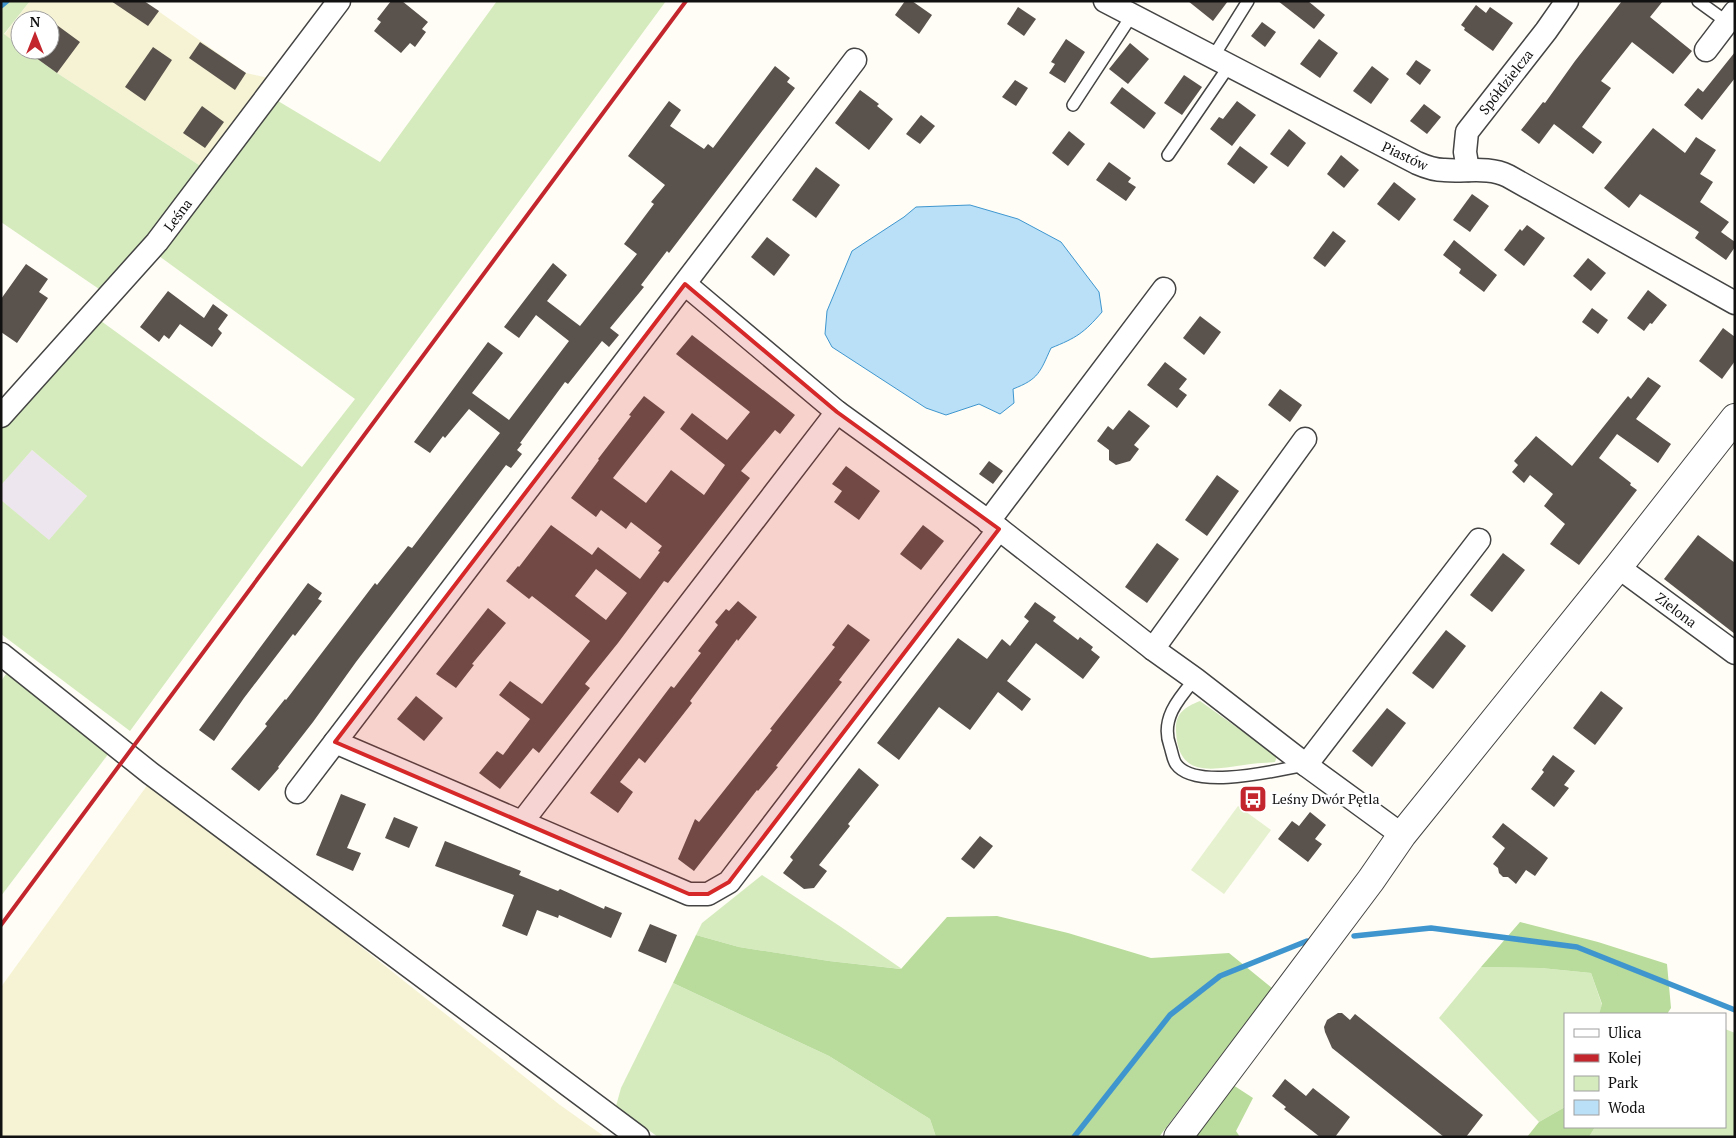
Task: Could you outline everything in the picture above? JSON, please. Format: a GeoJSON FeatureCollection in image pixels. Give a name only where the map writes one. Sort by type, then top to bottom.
{"type":"FeatureCollection","features":[{"type":"Feature","properties":{"kind":"street","name":"Leśna"},"geometry":{"type":"LineString","coordinates":[[1,416],[157,242],[338,1]]}},
{"type":"Feature","properties":{"kind":"street","name":"Piastów"},"geometry":{"type":"LineString","coordinates":[[1105,1],[1428,168],[1493,171],[1508,176],[1735,302]]}},
{"type":"Feature","properties":{"kind":"street","name":"Spółdzielcza"},"geometry":{"type":"LineString","coordinates":[[1468,170],[1465,152],[1467,132],[1546,31],[1567,1]]}},
{"type":"Feature","properties":{"kind":"street"},"geometry":{"type":"LineString","coordinates":[[1706,50],[1731,17]]}},
{"type":"Feature","properties":{"kind":"street"},"geometry":{"type":"LineString","coordinates":[[297,792],[855,60]]}},
{"type":"Feature","properties":{"kind":"street"},"geometry":{"type":"LineString","coordinates":[[685,284],[836,412],[993,526],[1306,765],[1402,835]]}},
{"type":"Feature","properties":{"kind":"street"},"geometry":{"type":"LineString","coordinates":[[336,742],[689,894],[708,894],[729,882],[993,526],[1164,289]]}},
{"type":"Feature","properties":{"kind":"street"},"geometry":{"type":"LineString","coordinates":[[522,822],[836,412]]}},
{"type":"Feature","properties":{"kind":"street"},"geometry":{"type":"LineString","coordinates":[[1178,1137],[1371,880],[1402,835],[1735,418]]}},
{"type":"Feature","properties":{"kind":"street"},"geometry":{"type":"LineString","coordinates":[[1153,649],[1304,439]]}},
{"type":"Feature","properties":{"kind":"street"},"geometry":{"type":"LineString","coordinates":[[1306,765],[1479,540]]}},
{"type":"Feature","properties":{"kind":"street","name":"Zielona"},"geometry":{"type":"LineString","coordinates":[[1610,576],[1735,653]]}},
{"type":"Feature","properties":{"kind":"street"},"geometry":{"type":"LineString","coordinates":[[1,654],[150,773],[638,1137]]}},
{"type":"Feature","properties":{"kind":"lane"},"geometry":{"type":"LineString","coordinates":[[1168,155],[1221,62],[1248,1]]}},
{"type":"Feature","properties":{"kind":"lane"},"geometry":{"type":"LineString","coordinates":[[1698,1],[1731,17]]}},
{"type":"Feature","properties":{"kind":"lane"},"geometry":{"type":"LineString","coordinates":[[1073,106],[1132,15]]}},
{"type":"Feature","properties":{"kind":"lane"},"geometry":{"type":"LineString","coordinates":[[1195,679],[1170,713],[1167,738],[1176,765],[1190,775],[1206,778],[1230,777],[1306,765]]}},
{"type":"Feature","properties":{"kind":"highlighted area"},"geometry":{"type":"Polygon","coordinates":[[[685,284],[837,412],[999,529],[729,882],[708,894],[689,894],[335,742],[685,284]]]}},
{"type":"Feature","properties":{"kind":"shaded area"},"geometry":{"type":"Polygon","coordinates":[[[30,1],[144,1],[246,73],[268,78],[202,167],[39,60],[60,60],[60,10],[23,10],[30,1]]]}},
{"type":"Feature","properties":{"kind":"shaded area"},"geometry":{"type":"Polygon","coordinates":[[[10,27],[10,39],[4,35],[10,27]]]}},
{"type":"Feature","properties":{"kind":"shaded area"},"geometry":{"type":"Polygon","coordinates":[[[32,450],[87,496],[49,541],[1,500],[1,484],[32,450]]]}},
{"type":"Feature","properties":{"kind":"shaded area"},"geometry":{"type":"Polygon","coordinates":[[[151,780],[560,1105],[605,1137],[1,1137],[1,987],[151,780]]]}},
{"type":"Feature","properties":{"kind":"green space"},"geometry":{"type":"Polygon","coordinates":[[[1,1],[30,1],[23,10],[10,10],[10,26],[4,34],[10,38],[10,60],[39,60],[202,167],[149,238],[99,289],[1,222],[1,1]]]}},
{"type":"Feature","properties":{"kind":"green space"},"geometry":{"type":"Polygon","coordinates":[[[497,1],[666,1],[130,731],[1,634],[1,500],[49,540],[87,496],[32,450],[2,484],[1,427],[101,321],[302,467],[355,399],[159,256],[278,101],[380,162],[497,1]]]}},
{"type":"Feature","properties":{"kind":"green space"},"geometry":{"type":"Polygon","coordinates":[[[9,670],[109,753],[1,896],[1,681],[9,670]]]}},
{"type":"Feature","properties":{"kind":"green space"},"geometry":{"type":"Polygon","coordinates":[[[1200,701],[1277,756],[1275,762],[1208,769],[1189,763],[1178,746],[1176,725],[1182,712],[1200,701]]]}},
{"type":"Feature","properties":{"kind":"green space"},"geometry":{"type":"Polygon","coordinates":[[[1238,806],[1271,830],[1224,894],[1191,870],[1238,806]]]}},
{"type":"Feature","properties":{"kind":"green space"},"geometry":{"type":"Polygon","coordinates":[[[762,875],[902,969],[829,961],[739,947],[696,935],[702,923],[762,875]]]}},
{"type":"Feature","properties":{"kind":"green space"},"geometry":{"type":"Polygon","coordinates":[[[997,916],[1068,933],[1151,958],[1229,953],[1272,988],[1159,1137],[936,1137],[930,1119],[829,1056],[673,983],[696,935],[739,947],[829,961],[901,969],[947,917],[997,916]]]}},
{"type":"Feature","properties":{"kind":"green space"},"geometry":{"type":"Polygon","coordinates":[[[1520,922],[1598,942],[1667,964],[1671,1008],[1668,1013],[1599,1013],[1602,1004],[1591,973],[1541,968],[1481,967],[1520,922]]]}},
{"type":"Feature","properties":{"kind":"green space"},"geometry":{"type":"Polygon","coordinates":[[[1481,967],[1541,968],[1591,973],[1602,1005],[1599,1013],[1564,1013],[1564,1108],[1539,1122],[1439,1018],[1481,967]]]}},
{"type":"Feature","properties":{"kind":"green space"},"geometry":{"type":"Polygon","coordinates":[[[673,983],[829,1056],[930,1119],[936,1137],[658,1137],[616,1106],[621,1088],[673,983]]]}},
{"type":"Feature","properties":{"kind":"green space"},"geometry":{"type":"Polygon","coordinates":[[[1726,1029],[1735,1033],[1735,1137],[1589,1137],[1594,1128],[1726,1128],[1726,1029]]]}},
{"type":"Feature","properties":{"kind":"green space"},"geometry":{"type":"Polygon","coordinates":[[[1233,1085],[1253,1098],[1236,1131],[1240,1137],[1192,1137],[1233,1085]]]}},
{"type":"Feature","properties":{"kind":"green space"},"geometry":{"type":"Polygon","coordinates":[[[1564,1108],[1564,1128],[1594,1128],[1589,1137],[1527,1137],[1539,1122],[1564,1108]]]}},
{"type":"Feature","properties":{"kind":"water"},"geometry":{"type":"Polygon","coordinates":[[[970,205],[1018,219],[1061,242],[1099,292],[1102,312],[1079,334],[1051,348],[1038,374],[1028,382],[1013,389],[1014,403],[1000,414],[979,404],[946,415],[926,408],[832,347],[825,334],[827,311],[852,251],[916,207],[970,205]]]}},
{"type":"Feature","properties":{"kind":"building"},"geometry":{"type":"Polygon","coordinates":[[[111,1],[144,1],[159,11],[148,26],[111,1]]]}},
{"type":"Feature","properties":{"kind":"building"},"geometry":{"type":"Polygon","coordinates":[[[391,1],[402,1],[428,22],[422,29],[426,32],[415,47],[410,43],[401,53],[374,31],[381,22],[377,19],[391,1]]]}},
{"type":"Feature","properties":{"kind":"building"},"geometry":{"type":"Polygon","coordinates":[[[905,1],[912,1],[932,15],[919,34],[895,15],[905,1]]]}},
{"type":"Feature","properties":{"kind":"building"},"geometry":{"type":"Polygon","coordinates":[[[1188,1],[1228,1],[1213,21],[1188,1]]]}},
{"type":"Feature","properties":{"kind":"building"},"geometry":{"type":"Polygon","coordinates":[[[1278,1],[1308,1],[1325,15],[1314,29],[1278,1]]]}},
{"type":"Feature","properties":{"kind":"building"},"geometry":{"type":"Polygon","coordinates":[[[1622,1],[1663,1],[1650,17],[1692,51],[1673,74],[1632,42],[1601,81],[1611,88],[1582,127],[1602,142],[1593,154],[1554,124],[1539,144],[1521,130],[1543,102],[1545,103],[1622,1]]]}},
{"type":"Feature","properties":{"kind":"building"},"geometry":{"type":"Polygon","coordinates":[[[1476,5],[1486,13],[1490,7],[1513,23],[1493,51],[1464,30],[1465,28],[1461,25],[1476,5]]]}},
{"type":"Feature","properties":{"kind":"building"},"geometry":{"type":"Polygon","coordinates":[[[1018,7],[1036,19],[1024,36],[1007,24],[1018,7]]]}},
{"type":"Feature","properties":{"kind":"building"},"geometry":{"type":"Polygon","coordinates":[[[1262,22],[1276,32],[1265,47],[1251,36],[1262,22]]]}},
{"type":"Feature","properties":{"kind":"building"},"geometry":{"type":"Polygon","coordinates":[[[60,27],[80,42],[57,73],[39,60],[60,60],[60,27]]]}},
{"type":"Feature","properties":{"kind":"building"},"geometry":{"type":"Polygon","coordinates":[[[1066,39],[1085,52],[1065,83],[1049,73],[1055,64],[1051,62],[1066,39]]]}},
{"type":"Feature","properties":{"kind":"building"},"geometry":{"type":"Polygon","coordinates":[[[1319,39],[1338,53],[1320,78],[1300,64],[1319,39]]]}},
{"type":"Feature","properties":{"kind":"building"},"geometry":{"type":"Polygon","coordinates":[[[200,42],[246,73],[235,90],[189,58],[200,42]]]}},
{"type":"Feature","properties":{"kind":"building"},"geometry":{"type":"Polygon","coordinates":[[[1130,43],[1149,59],[1128,84],[1109,69],[1130,43]]]}},
{"type":"Feature","properties":{"kind":"building"},"geometry":{"type":"Polygon","coordinates":[[[153,47],[172,60],[145,101],[125,87],[153,47]]]}},
{"type":"Feature","properties":{"kind":"building"},"geometry":{"type":"Polygon","coordinates":[[[1735,52],[1735,78],[1702,120],[1684,105],[1698,88],[1703,92],[1735,52]]]}},
{"type":"Feature","properties":{"kind":"building"},"geometry":{"type":"Polygon","coordinates":[[[1416,60],[1431,70],[1420,85],[1406,74],[1416,60]]]}},
{"type":"Feature","properties":{"kind":"building"},"geometry":{"type":"Polygon","coordinates":[[[775,66],[790,78],[787,82],[795,88],[669,253],[667,251],[641,285],[644,287],[610,328],[619,335],[609,347],[602,341],[568,384],[565,382],[520,443],[522,444],[517,450],[522,454],[511,468],[506,465],[356,662],[279,768],[259,791],[231,769],[267,726],[265,724],[286,700],[375,583],[377,585],[408,546],[412,548],[500,433],[469,409],[445,438],[443,436],[430,453],[414,442],[488,342],[503,353],[472,393],[509,420],[569,341],[536,315],[519,338],[504,327],[553,263],[567,275],[547,301],[580,326],[637,254],[624,244],[654,204],[651,202],[665,185],[628,156],[669,101],[681,110],[670,126],[704,149],[708,144],[713,148],[775,66]]]}},
{"type":"Feature","properties":{"kind":"building"},"geometry":{"type":"Polygon","coordinates":[[[1372,66],[1389,79],[1371,104],[1353,91],[1372,66]]]}},
{"type":"Feature","properties":{"kind":"building"},"geometry":{"type":"Polygon","coordinates":[[[1184,75],[1202,87],[1182,115],[1164,103],[1184,75]]]}},
{"type":"Feature","properties":{"kind":"building"},"geometry":{"type":"Polygon","coordinates":[[[1015,80],[1028,88],[1016,106],[1002,97],[1015,80]]]}},
{"type":"Feature","properties":{"kind":"building"},"geometry":{"type":"Polygon","coordinates":[[[1122,87],[1156,113],[1144,129],[1110,103],[1122,87]]]}},
{"type":"Feature","properties":{"kind":"building"},"geometry":{"type":"Polygon","coordinates":[[[860,90],[879,104],[877,106],[893,119],[869,150],[835,123],[860,90]]]}},
{"type":"Feature","properties":{"kind":"building"},"geometry":{"type":"Polygon","coordinates":[[[1237,101],[1256,115],[1232,146],[1210,129],[1219,117],[1223,119],[1237,101]]]}},
{"type":"Feature","properties":{"kind":"building"},"geometry":{"type":"Polygon","coordinates":[[[1424,104],[1441,117],[1427,134],[1410,121],[1424,104]]]}},
{"type":"Feature","properties":{"kind":"building"},"geometry":{"type":"Polygon","coordinates":[[[202,106],[224,122],[205,148],[183,133],[202,106]]]}},
{"type":"Feature","properties":{"kind":"building"},"geometry":{"type":"Polygon","coordinates":[[[921,115],[935,126],[920,144],[906,134],[921,115]]]}},
{"type":"Feature","properties":{"kind":"building"},"geometry":{"type":"Polygon","coordinates":[[[1653,128],[1685,153],[1696,137],[1716,150],[1700,174],[1713,182],[1700,202],[1729,222],[1721,232],[1735,242],[1735,247],[1726,260],[1695,238],[1699,232],[1640,194],[1629,208],[1604,188],[1653,128]]]}},
{"type":"Feature","properties":{"kind":"building"},"geometry":{"type":"Polygon","coordinates":[[[1289,129],[1306,143],[1288,167],[1270,154],[1289,129]]]}},
{"type":"Feature","properties":{"kind":"building"},"geometry":{"type":"Polygon","coordinates":[[[1069,131],[1085,144],[1068,166],[1052,153],[1069,131]]]}},
{"type":"Feature","properties":{"kind":"building"},"geometry":{"type":"Polygon","coordinates":[[[1240,146],[1268,167],[1254,184],[1227,164],[1240,146]]]}},
{"type":"Feature","properties":{"kind":"building"},"geometry":{"type":"Polygon","coordinates":[[[1341,155],[1359,170],[1344,188],[1327,174],[1341,155]]]}},
{"type":"Feature","properties":{"kind":"building"},"geometry":{"type":"Polygon","coordinates":[[[1109,162],[1131,178],[1128,182],[1136,187],[1126,201],[1096,180],[1109,162]]]}},
{"type":"Feature","properties":{"kind":"building"},"geometry":{"type":"Polygon","coordinates":[[[816,167],[840,185],[816,218],[792,200],[816,167]]]}},
{"type":"Feature","properties":{"kind":"building"},"geometry":{"type":"Polygon","coordinates":[[[1394,182],[1416,199],[1399,221],[1377,204],[1394,182]]]}},
{"type":"Feature","properties":{"kind":"building"},"geometry":{"type":"Polygon","coordinates":[[[1472,194],[1489,206],[1470,232],[1453,220],[1472,194]]]}},
{"type":"Feature","properties":{"kind":"building"},"geometry":{"type":"Polygon","coordinates":[[[1527,225],[1545,238],[1524,266],[1504,250],[1520,229],[1522,231],[1527,225]]]}},
{"type":"Feature","properties":{"kind":"building"},"geometry":{"type":"Polygon","coordinates":[[[1333,231],[1346,241],[1325,267],[1313,258],[1333,231]]]}},
{"type":"Feature","properties":{"kind":"building"},"geometry":{"type":"Polygon","coordinates":[[[767,237],[790,255],[774,276],[751,257],[767,237]]]}},
{"type":"Feature","properties":{"kind":"building"},"geometry":{"type":"Polygon","coordinates":[[[1454,240],[1497,275],[1484,292],[1459,273],[1461,269],[1443,255],[1454,240]]]}},
{"type":"Feature","properties":{"kind":"building"},"geometry":{"type":"Polygon","coordinates":[[[1588,258],[1606,273],[1591,291],[1573,276],[1588,258]]]}},
{"type":"Feature","properties":{"kind":"building"},"geometry":{"type":"Polygon","coordinates":[[[26,264],[48,279],[39,292],[48,298],[17,343],[1,332],[1,299],[26,264]]]}},
{"type":"Feature","properties":{"kind":"building"},"geometry":{"type":"Polygon","coordinates":[[[1648,290],[1667,305],[1644,331],[1627,318],[1648,290]]]}},
{"type":"Feature","properties":{"kind":"building"},"geometry":{"type":"Polygon","coordinates":[[[168,291],[204,318],[213,304],[228,315],[218,329],[222,333],[212,347],[180,324],[169,339],[164,335],[159,342],[140,327],[168,291]]]}},
{"type":"Feature","properties":{"kind":"building"},"geometry":{"type":"Polygon","coordinates":[[[1592,308],[1608,320],[1598,334],[1582,322],[1592,308]]]}},
{"type":"Feature","properties":{"kind":"building"},"geometry":{"type":"Polygon","coordinates":[[[1200,316],[1221,332],[1204,355],[1183,338],[1200,316]]]}},
{"type":"Feature","properties":{"kind":"building"},"geometry":{"type":"Polygon","coordinates":[[[1723,328],[1735,337],[1735,361],[1722,379],[1699,361],[1723,328]]]}},
{"type":"Feature","properties":{"kind":"building"},"geometry":{"type":"Polygon","coordinates":[[[692,335],[795,415],[780,434],[775,430],[741,471],[750,478],[668,583],[664,581],[585,684],[590,688],[539,753],[533,748],[500,789],[479,773],[497,751],[503,755],[530,719],[499,695],[510,681],[542,704],[590,641],[532,596],[529,599],[506,581],[551,525],[592,555],[598,547],[640,579],[660,552],[658,551],[662,546],[631,522],[626,529],[601,510],[596,517],[571,498],[644,396],[665,412],[613,478],[646,503],[671,470],[704,495],[725,465],[680,429],[692,413],[727,440],[750,412],[676,354],[692,335]],[[596,569],[575,596],[606,620],[627,593],[596,569]]]}},
{"type":"Feature","properties":{"kind":"building"},"geometry":{"type":"Polygon","coordinates":[[[1165,362],[1187,379],[1179,389],[1187,395],[1177,408],[1147,385],[1165,362]]]}},
{"type":"Feature","properties":{"kind":"building"},"geometry":{"type":"Polygon","coordinates":[[[1648,377],[1661,386],[1636,419],[1671,444],[1658,463],[1617,434],[1599,458],[1637,490],[1579,565],[1550,544],[1565,524],[1544,506],[1553,494],[1530,475],[1524,483],[1512,472],[1518,465],[1514,461],[1536,436],[1572,466],[1628,396],[1631,399],[1648,377]]]}},
{"type":"Feature","properties":{"kind":"building"},"geometry":{"type":"Polygon","coordinates":[[[1280,389],[1302,405],[1290,422],[1268,405],[1280,389]]]}},
{"type":"Feature","properties":{"kind":"building"},"geometry":{"type":"Polygon","coordinates":[[[1129,410],[1150,426],[1134,445],[1139,449],[1130,461],[1116,465],[1109,460],[1109,450],[1097,441],[1108,426],[1113,430],[1129,410]]]}},
{"type":"Feature","properties":{"kind":"building"},"geometry":{"type":"Polygon","coordinates":[[[989,461],[1003,471],[993,484],[979,474],[989,461]]]}},
{"type":"Feature","properties":{"kind":"building"},"geometry":{"type":"Polygon","coordinates":[[[846,466],[880,491],[859,520],[834,502],[842,491],[832,484],[846,466]]]}},
{"type":"Feature","properties":{"kind":"building"},"geometry":{"type":"Polygon","coordinates":[[[1217,475],[1239,491],[1207,536],[1185,520],[1217,475]]]}},
{"type":"Feature","properties":{"kind":"building"},"geometry":{"type":"Polygon","coordinates":[[[923,525],[944,541],[921,570],[900,554],[923,525]]]}},
{"type":"Feature","properties":{"kind":"building"},"geometry":{"type":"Polygon","coordinates":[[[1698,535],[1735,563],[1735,634],[1664,579],[1698,535]]]}},
{"type":"Feature","properties":{"kind":"building"},"geometry":{"type":"Polygon","coordinates":[[[1157,543],[1179,559],[1147,603],[1125,587],[1157,543]]]}},
{"type":"Feature","properties":{"kind":"building"},"geometry":{"type":"Polygon","coordinates":[[[1503,553],[1525,570],[1492,612],[1470,595],[1503,553]]]}},
{"type":"Feature","properties":{"kind":"building"},"geometry":{"type":"Polygon","coordinates":[[[308,583],[322,593],[318,599],[322,601],[295,636],[293,634],[214,741],[199,730],[308,583]]]}},
{"type":"Feature","properties":{"kind":"building"},"geometry":{"type":"Polygon","coordinates":[[[738,601],[757,617],[738,641],[737,639],[690,701],[692,703],[645,763],[639,758],[620,782],[633,792],[618,813],[590,793],[671,686],[674,688],[701,653],[698,651],[718,625],[715,622],[726,609],[729,611],[738,601]]]}},
{"type":"Feature","properties":{"kind":"building"},"geometry":{"type":"Polygon","coordinates":[[[1035,602],[1056,617],[1053,621],[1078,640],[1080,637],[1093,647],[1091,650],[1100,657],[1083,679],[1036,643],[1007,681],[1031,699],[1022,711],[998,692],[970,730],[939,707],[899,760],[877,743],[958,638],[987,659],[1002,639],[1010,646],[1029,621],[1024,617],[1035,602]]]}},
{"type":"Feature","properties":{"kind":"building"},"geometry":{"type":"Polygon","coordinates":[[[488,608],[506,623],[472,664],[474,665],[456,688],[436,674],[488,608]]]}},
{"type":"Feature","properties":{"kind":"building"},"geometry":{"type":"Polygon","coordinates":[[[848,624],[870,640],[839,680],[842,682],[776,766],[778,767],[757,790],[694,871],[678,859],[695,819],[699,822],[772,730],[770,729],[835,647],[832,645],[848,624]]]}},
{"type":"Feature","properties":{"kind":"building"},"geometry":{"type":"Polygon","coordinates":[[[1446,630],[1466,646],[1433,689],[1412,673],[1446,630]]]}},
{"type":"Feature","properties":{"kind":"building"},"geometry":{"type":"Polygon","coordinates":[[[1601,691],[1623,708],[1595,745],[1573,728],[1601,691]]]}},
{"type":"Feature","properties":{"kind":"building"},"geometry":{"type":"Polygon","coordinates":[[[416,696],[443,718],[424,741],[397,719],[416,696]]]}},
{"type":"Feature","properties":{"kind":"building"},"geometry":{"type":"Polygon","coordinates":[[[1387,708],[1406,723],[1372,767],[1352,751],[1387,708]]]}},
{"type":"Feature","properties":{"kind":"building"},"geometry":{"type":"Polygon","coordinates":[[[1553,755],[1575,771],[1564,785],[1569,788],[1554,807],[1531,789],[1544,772],[1542,770],[1553,755]]]}},
{"type":"Feature","properties":{"kind":"building"},"geometry":{"type":"Polygon","coordinates":[[[859,768],[879,785],[819,865],[827,871],[814,888],[804,889],[783,873],[793,860],[790,857],[859,768]]]}},
{"type":"Feature","properties":{"kind":"building"},"geometry":{"type":"Polygon","coordinates":[[[341,794],[366,804],[347,848],[361,853],[353,871],[316,855],[341,794]]]}},
{"type":"Feature","properties":{"kind":"building"},"geometry":{"type":"Polygon","coordinates":[[[1310,812],[1326,825],[1315,839],[1322,844],[1308,862],[1278,839],[1292,821],[1299,826],[1310,812]]]}},
{"type":"Feature","properties":{"kind":"building"},"geometry":{"type":"Polygon","coordinates":[[[394,817],[418,827],[409,848],[385,838],[394,817]]]}},
{"type":"Feature","properties":{"kind":"building"},"geometry":{"type":"Polygon","coordinates":[[[1503,823],[1548,858],[1535,876],[1526,870],[1516,884],[1508,877],[1503,877],[1499,873],[1498,868],[1493,864],[1505,848],[1492,837],[1503,823]]]}},
{"type":"Feature","properties":{"kind":"building"},"geometry":{"type":"Polygon","coordinates":[[[980,836],[993,846],[974,869],[961,859],[980,836]]]}},
{"type":"Feature","properties":{"kind":"building"},"geometry":{"type":"Polygon","coordinates":[[[445,841],[521,871],[519,875],[558,891],[560,889],[604,909],[605,906],[622,913],[611,938],[559,915],[558,918],[537,910],[527,936],[502,926],[514,895],[435,866],[445,841]]]}},
{"type":"Feature","properties":{"kind":"building"},"geometry":{"type":"Polygon","coordinates":[[[650,924],[677,935],[666,963],[638,951],[650,924]]]}},
{"type":"Feature","properties":{"kind":"building"},"geometry":{"type":"Polygon","coordinates":[[[1338,1013],[1342,1013],[1350,1020],[1355,1014],[1483,1115],[1466,1137],[1444,1137],[1332,1048],[1324,1027],[1327,1020],[1338,1013]]]}},
{"type":"Feature","properties":{"kind":"building"},"geometry":{"type":"Polygon","coordinates":[[[1285,1079],[1306,1096],[1313,1088],[1350,1117],[1335,1137],[1320,1137],[1284,1109],[1286,1107],[1272,1096],[1285,1079]]]}},
{"type":"Feature","properties":{"kind":"waterway"},"geometry":{"type":"LineString","coordinates":[[1,6],[7,1]]}},
{"type":"Feature","properties":{"kind":"waterway"},"geometry":{"type":"LineString","coordinates":[[1354,936],[1431,928],[1577,947],[1735,1010]]}},
{"type":"Feature","properties":{"kind":"waterway"},"geometry":{"type":"LineString","coordinates":[[1074,1137],[1170,1015],[1220,976],[1307,941]]}},
{"type":"Feature","properties":{"kind":"railway"},"geometry":{"type":"LineString","coordinates":[[1,925],[686,1]]}},
{"type":"Feature","properties":{"kind":"place","name":"Leśny Dwór Pętla"},"geometry":{"type":"Point","coordinates":[1253,799]}}]}
